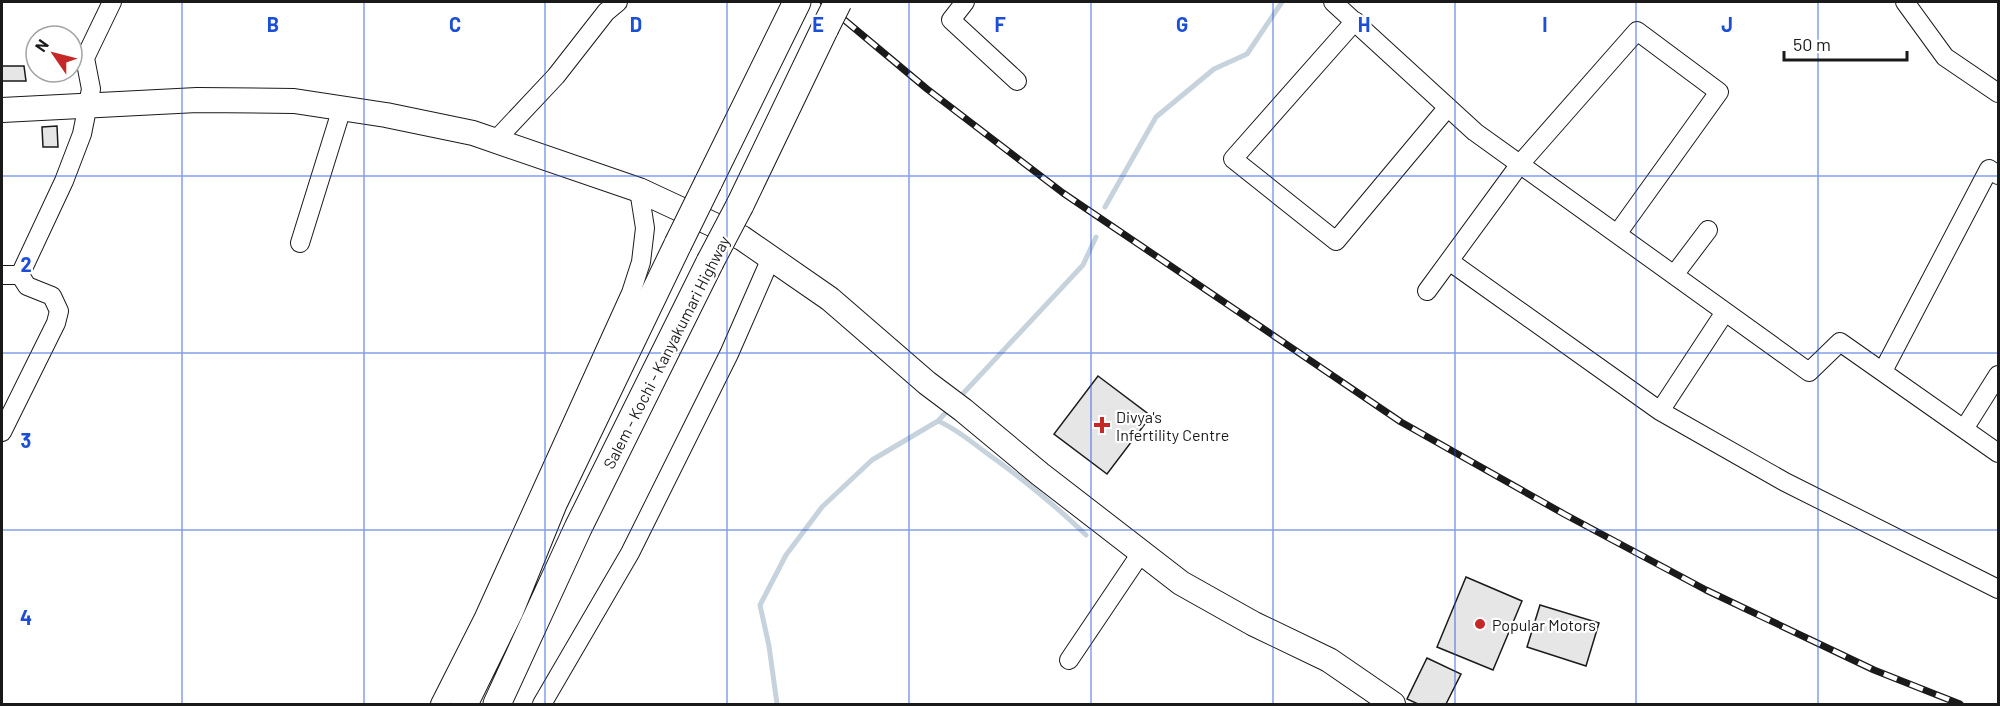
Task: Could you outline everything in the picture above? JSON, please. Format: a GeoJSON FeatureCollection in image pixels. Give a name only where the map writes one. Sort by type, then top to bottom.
{"type":"FeatureCollection","features":[{"type":"Feature","properties":{"kind":"highway","name":"Salem - Kochi - Kanyakumari Highway"},"geometry":{"type":"LineString","coordinates":[[497,705],[578,528],[740,205],[838,2]]}},
{"type":"Feature","properties":{"kind":"highway","name":"Salem - Kochi - Kanyakumari Highway"},"geometry":{"type":"LineString","coordinates":[[464,705],[510,610],[553,504],[794,7]]}},
{"type":"Feature","properties":{"kind":"main road"},"geometry":{"type":"LineString","coordinates":[[2,110],[208,100],[294,101],[397,117],[473,133],[639,190],[742,238],[830,299],[927,383],[1181,584],[1254,624],[1329,660],[1392,704]]}},
{"type":"Feature","properties":{"kind":"street"},"geometry":{"type":"LineString","coordinates":[[2,432],[56,323],[59,311],[52,296],[27,286],[11,275],[64,181],[82,134],[91,88],[86,58],[112,2]]}},
{"type":"Feature","properties":{"kind":"street"},"geometry":{"type":"LineString","coordinates":[[495,141],[556,76],[606,12],[618,2]]}},
{"type":"Feature","properties":{"kind":"street"},"geometry":{"type":"LineString","coordinates":[[965,2],[951,20],[1017,81]]}},
{"type":"Feature","properties":{"kind":"street"},"geometry":{"type":"LineString","coordinates":[[1333,2],[1475,132],[1809,372],[1840,342],[1998,453]]}},
{"type":"Feature","properties":{"kind":"street"},"geometry":{"type":"LineString","coordinates":[[1905,2],[1945,57],[1998,93]]}},
{"type":"Feature","properties":{"kind":"street"},"geometry":{"type":"LineString","coordinates":[[1355,21],[1233,159],[1336,241],[1448,107]]}},
{"type":"Feature","properties":{"kind":"street"},"geometry":{"type":"LineString","coordinates":[[1427,291],[1520,164],[1637,31],[1719,92],[1617,234]]}},
{"type":"Feature","properties":{"kind":"street"},"geometry":{"type":"LineString","coordinates":[[300,243],[342,108]]}},
{"type":"Feature","properties":{"kind":"street"},"geometry":{"type":"LineString","coordinates":[[1882,371],[1989,169],[1998,175]]}},
{"type":"Feature","properties":{"kind":"street"},"geometry":{"type":"LineString","coordinates":[[440,705],[483,617],[631,293],[641,262],[645,228],[639,190]]}},
{"type":"Feature","properties":{"kind":"street"},"geometry":{"type":"LineString","coordinates":[[1674,275],[1708,230]]}},
{"type":"Feature","properties":{"kind":"street"},"geometry":{"type":"LineString","coordinates":[[542,705],[630,553],[729,354],[771,258]]}},
{"type":"Feature","properties":{"kind":"street"},"geometry":{"type":"LineString","coordinates":[[1449,261],[1659,411],[1785,482],[1998,589]]}},
{"type":"Feature","properties":{"kind":"street"},"geometry":{"type":"LineString","coordinates":[[1659,411],[1725,312]]}},
{"type":"Feature","properties":{"kind":"street"},"geometry":{"type":"LineString","coordinates":[[1964,429],[1998,375]]}},
{"type":"Feature","properties":{"kind":"street"},"geometry":{"type":"LineString","coordinates":[[1069,660],[1141,553]]}},
{"type":"Feature","properties":{"kind":"building"},"geometry":{"type":"Polygon","coordinates":[[[2,66],[24,66],[24,81],[2,81],[2,66]]]}},
{"type":"Feature","properties":{"kind":"building"},"geometry":{"type":"Polygon","coordinates":[[[57,126],[58,147],[43,147],[42,127],[57,126]]]}},
{"type":"Feature","properties":{"kind":"building","name":"Divya's Infertility Centre"},"geometry":{"type":"Polygon","coordinates":[[[1098,376],[1151,416],[1107,474],[1054,434],[1098,376]]]}},
{"type":"Feature","properties":{"kind":"building","name":"Popular Motors"},"geometry":{"type":"Polygon","coordinates":[[[1466,577],[1522,601],[1493,670],[1437,647],[1466,577]]]}},
{"type":"Feature","properties":{"kind":"building"},"geometry":{"type":"Polygon","coordinates":[[[1540,605],[1599,623],[1586,666],[1527,647],[1540,605]]]}},
{"type":"Feature","properties":{"kind":"building"},"geometry":{"type":"Polygon","coordinates":[[[1427,658],[1461,674],[1446,704],[1418,704],[1407,699],[1427,658]]]}},
{"type":"Feature","properties":{"kind":"waterway"},"geometry":{"type":"LineString","coordinates":[[1105,207],[1156,117],[1214,69],[1247,54],[1282,2]]}},
{"type":"Feature","properties":{"kind":"waterway"},"geometry":{"type":"LineString","coordinates":[[958,399],[1083,265],[1096,237]]}},
{"type":"Feature","properties":{"kind":"waterway"},"geometry":{"type":"LineString","coordinates":[[777,704],[769,646],[760,605],[786,555],[822,507],[872,460],[938,421],[950,408]]}},
{"type":"Feature","properties":{"kind":"waterway"},"geometry":{"type":"LineString","coordinates":[[938,421],[958,432],[1014,473],[1086,535]]}},
{"type":"Feature","properties":{"kind":"railway"},"geometry":{"type":"LineString","coordinates":[[823,2],[927,89],[1063,193],[1401,422],[1564,514],[1706,590],[1874,670],[1960,704]]}},
{"type":"Feature","properties":{"kind":"place","name":"Divya's Infertility Centre"},"geometry":{"type":"Point","coordinates":[1102,425]}},
{"type":"Feature","properties":{"kind":"place","name":"Popular Motors"},"geometry":{"type":"Point","coordinates":[1480,624]}}]}
